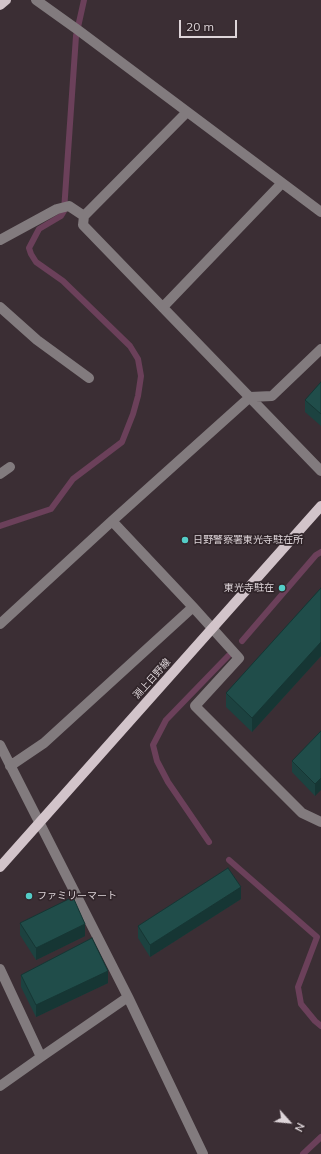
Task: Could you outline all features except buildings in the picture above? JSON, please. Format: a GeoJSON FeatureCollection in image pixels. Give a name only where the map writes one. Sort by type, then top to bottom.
{"type":"FeatureCollection","features":[{"type":"Feature","properties":{"kind":"main road"},"geometry":{"type":"LineString","coordinates":[[0,5],[6,0]]}},
{"type":"Feature","properties":{"kind":"main road","name":"淵上日野線"},"geometry":{"type":"LineString","coordinates":[[0,867],[321,506]]}},
{"type":"Feature","properties":{"kind":"street"},"geometry":{"type":"LineString","coordinates":[[36,0],[321,212]]}},
{"type":"Feature","properties":{"kind":"street"},"geometry":{"type":"LineString","coordinates":[[187,112],[84,216],[83,225],[321,471]]}},
{"type":"Feature","properties":{"kind":"street"},"geometry":{"type":"LineString","coordinates":[[163,307],[282,182]]}},
{"type":"Feature","properties":{"kind":"street"},"geometry":{"type":"LineString","coordinates":[[0,240],[57,209],[69,206],[84,216]]}},
{"type":"Feature","properties":{"kind":"street"},"geometry":{"type":"LineString","coordinates":[[0,307],[37,340],[89,378]]}},
{"type":"Feature","properties":{"kind":"street"},"geometry":{"type":"LineString","coordinates":[[0,624],[250,397],[272,396],[321,349]]}},
{"type":"Feature","properties":{"kind":"street"},"geometry":{"type":"LineString","coordinates":[[0,473],[10,467]]}},
{"type":"Feature","properties":{"kind":"street"},"geometry":{"type":"LineString","coordinates":[[112,521],[213,628],[239,658],[195,706],[302,814],[321,822]]}},
{"type":"Feature","properties":{"kind":"street"},"geometry":{"type":"LineString","coordinates":[[10,766],[44,744],[193,607]]}},
{"type":"Feature","properties":{"kind":"street"},"geometry":{"type":"LineString","coordinates":[[0,745],[128,997],[203,1154]]}},
{"type":"Feature","properties":{"kind":"street"},"geometry":{"type":"LineString","coordinates":[[0,969],[41,1057]]}},
{"type":"Feature","properties":{"kind":"street"},"geometry":{"type":"LineString","coordinates":[[0,1086],[128,997]]}},
{"type":"Feature","properties":{"kind":"waterway"},"geometry":{"type":"LineString","coordinates":[[0,526],[51,509],[73,479],[122,442],[138,396],[141,376],[138,359],[130,346],[63,281],[36,262],[29,248],[39,229],[61,216],[64,211],[76,36],[84,0]]}},
{"type":"Feature","properties":{"kind":"waterway"},"geometry":{"type":"LineString","coordinates":[[242,641],[316,555],[321,552]]}},
{"type":"Feature","properties":{"kind":"waterway"},"geometry":{"type":"LineString","coordinates":[[209,842],[168,782],[157,761],[153,745],[166,720],[228,656]]}},
{"type":"Feature","properties":{"kind":"waterway"},"geometry":{"type":"LineString","coordinates":[[229,860],[317,937],[298,987],[301,1004],[321,1026]]}},
{"type":"Feature","properties":{"kind":"waterway"},"geometry":{"type":"LineString","coordinates":[[303,1154],[321,1137]]}},
{"type":"Feature","properties":{"kind":"place","name":"日野警察署東光寺駐在所"},"geometry":{"type":"Point","coordinates":[185,540]}},
{"type":"Feature","properties":{"kind":"place","name":"東光寺駐在"},"geometry":{"type":"Point","coordinates":[282,588]}},
{"type":"Feature","properties":{"kind":"place","name":"ファミリーマート"},"geometry":{"type":"Point","coordinates":[29,896]}}]}
